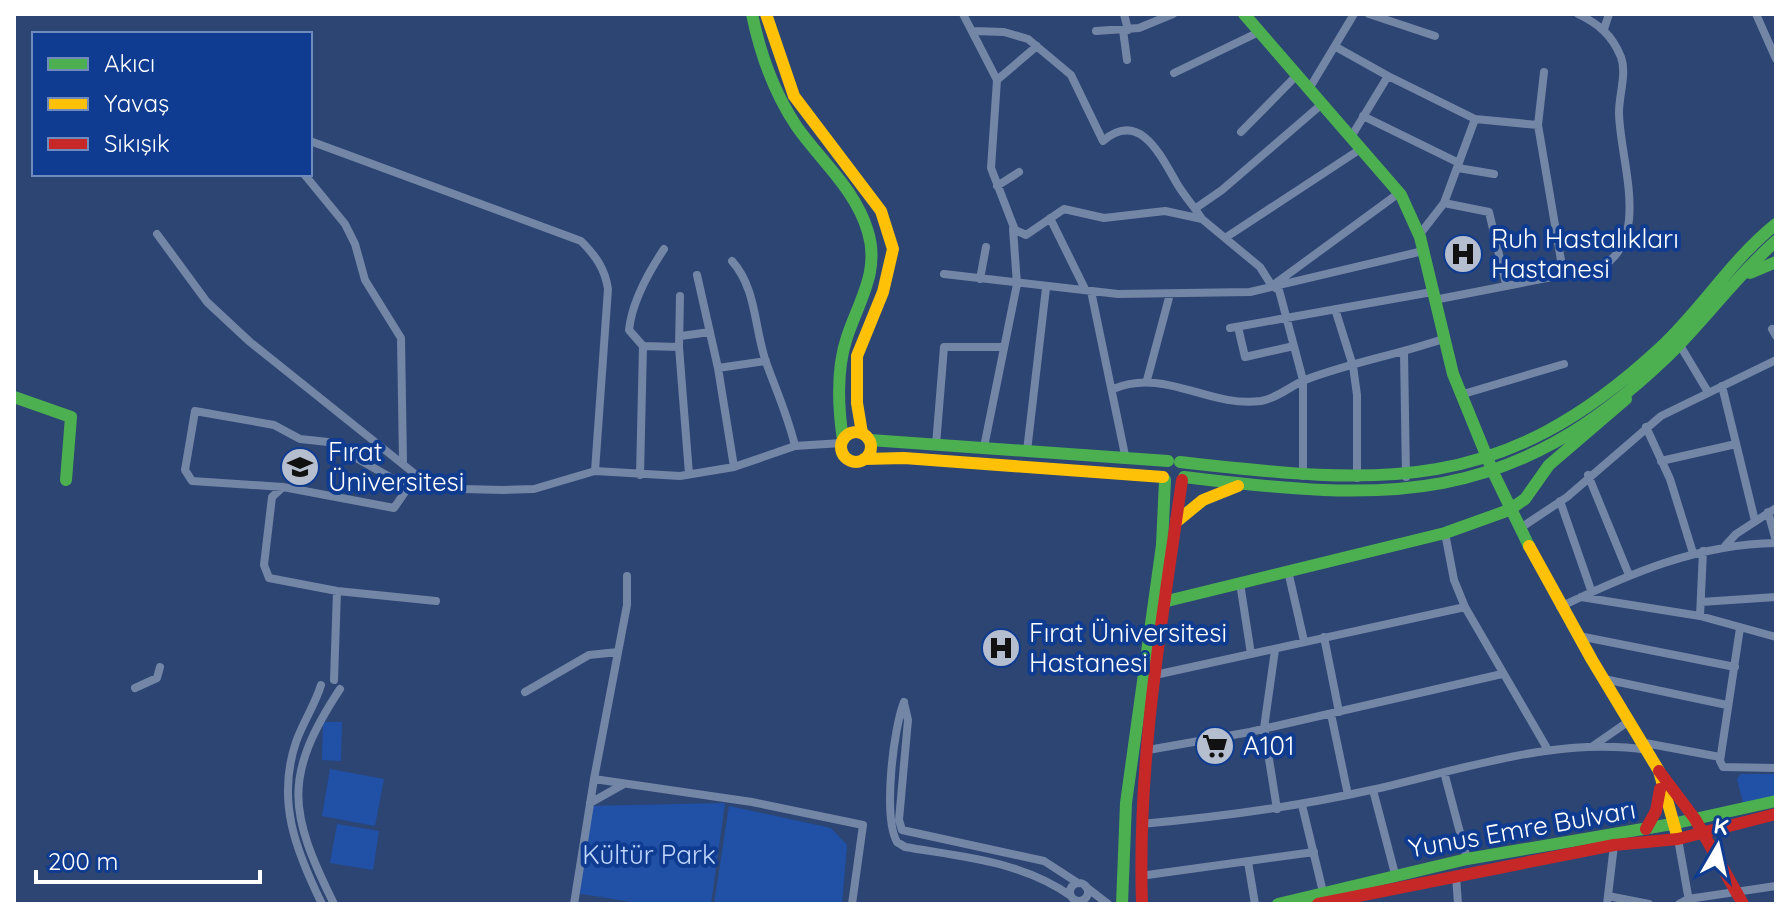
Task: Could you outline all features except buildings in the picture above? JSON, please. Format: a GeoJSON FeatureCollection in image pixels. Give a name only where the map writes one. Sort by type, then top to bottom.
{"type":"FeatureCollection","features":[{"type":"Feature","properties":{"kind":"main road"},"geometry":{"type":"LineString","coordinates":[[752,14],[777,88],[795,124],[852,198],[866,225],[872,251],[871,272],[846,340],[842,360],[843,442],[848,458],[904,458],[1164,478],[1172,484],[1183,479],[1242,485],[1403,489],[1490,465],[1558,427],[1645,361],[1678,343],[1774,226]]}},
{"type":"Feature","properties":{"kind":"main road"},"geometry":{"type":"LineString","coordinates":[[766,14],[794,96],[881,211],[892,241],[891,266],[857,356],[857,403],[870,453],[864,459]]}},
{"type":"Feature","properties":{"kind":"main road"},"geometry":{"type":"LineString","coordinates":[[1244,14],[1399,193],[1415,217],[1440,340],[1509,510],[1560,607],[1659,771],[1695,819],[1740,899]]}},
{"type":"Feature","properties":{"kind":"main road"},"geometry":{"type":"LineString","coordinates":[[1163,602],[1445,533],[1509,510],[1525,499],[1549,465],[1678,343],[1776,241]]}},
{"type":"Feature","properties":{"kind":"main road"},"geometry":{"type":"LineString","coordinates":[[1743,276],[1776,262]]}},
{"type":"Feature","properties":{"kind":"main road"},"geometry":{"type":"LineString","coordinates":[[14,397],[71,417],[66,480]]}},
{"type":"Feature","properties":{"kind":"main road"},"geometry":{"type":"LineString","coordinates":[[843,442],[853,432],[936,445],[1357,478],[1406,477],[1490,465]]}},
{"type":"Feature","properties":{"kind":"main road"},"geometry":{"type":"LineString","coordinates":[[1122,904],[1126,803],[1162,545],[1163,466],[1174,462],[1185,467],[1163,602],[1155,675],[1141,824],[1142,904]]}},
{"type":"Feature","properties":{"kind":"main road"},"geometry":{"type":"LineString","coordinates":[[1176,522],[1203,500],[1242,485]]}},
{"type":"Feature","properties":{"kind":"main road"},"geometry":{"type":"LineString","coordinates":[[1659,771],[1678,839]]}},
{"type":"Feature","properties":{"kind":"main road"},"geometry":{"type":"LineString","coordinates":[[1646,829],[1656,811],[1661,786]]}},
{"type":"Feature","properties":{"kind":"main road","name":"Yunus Emre Bulvarı"},"geometry":{"type":"LineString","coordinates":[[1320,898],[1395,874],[1646,829],[1776,801]]}},
{"type":"Feature","properties":{"kind":"main road","name":"Yunus Emre Bulvarı"},"geometry":{"type":"LineString","coordinates":[[1280,904],[1456,876],[1614,845],[1678,839],[1776,814]]}},
{"type":"Feature","properties":{"kind":"street"},"geometry":{"type":"LineString","coordinates":[[963,14],[997,80],[990,156],[1013,229],[1017,284],[984,447]]}},
{"type":"Feature","properties":{"kind":"street"},"geometry":{"type":"LineString","coordinates":[[1124,14],[1127,60]]}},
{"type":"Feature","properties":{"kind":"street"},"geometry":{"type":"LineString","coordinates":[[1096,31],[1126,30],[1173,14]]}},
{"type":"Feature","properties":{"kind":"street"},"geometry":{"type":"LineString","coordinates":[[1309,89],[1354,14]]}},
{"type":"Feature","properties":{"kind":"street"},"geometry":{"type":"LineString","coordinates":[[1369,14],[1435,36]]}},
{"type":"Feature","properties":{"kind":"street"},"geometry":{"type":"LineString","coordinates":[[1294,346],[1245,357],[1234,327],[1506,284],[1608,263],[1622,246],[1629,221],[1619,112],[1622,59],[1604,29],[1588,16],[1578,14]]}},
{"type":"Feature","properties":{"kind":"street"},"geometry":{"type":"LineString","coordinates":[[1604,29],[1609,14]]}},
{"type":"Feature","properties":{"kind":"street"},"geometry":{"type":"LineString","coordinates":[[1756,14],[1776,59]]}},
{"type":"Feature","properties":{"kind":"street"},"geometry":{"type":"LineString","coordinates":[[973,31],[1018,35],[1037,46],[1071,75],[1103,141],[1122,129],[1137,131],[1171,168],[1174,179],[1202,219],[1260,267],[1272,286],[1279,290],[1303,380],[1303,476]]}},
{"type":"Feature","properties":{"kind":"street"},"geometry":{"type":"LineString","coordinates":[[1174,73],[1259,32]]}},
{"type":"Feature","properties":{"kind":"street"},"geometry":{"type":"LineString","coordinates":[[997,80],[1037,46]]}},
{"type":"Feature","properties":{"kind":"street"},"geometry":{"type":"LineString","coordinates":[[1336,47],[1475,119],[1538,125]]}},
{"type":"Feature","properties":{"kind":"street"},"geometry":{"type":"LineString","coordinates":[[1544,72],[1538,125],[1563,272]]}},
{"type":"Feature","properties":{"kind":"street"},"geometry":{"type":"LineString","coordinates":[[1241,132],[1297,75]]}},
{"type":"Feature","properties":{"kind":"street"},"geometry":{"type":"LineString","coordinates":[[1351,137],[1388,76]]}},
{"type":"Feature","properties":{"kind":"street"},"geometry":{"type":"LineString","coordinates":[[1196,208],[1222,190],[1322,104]]}},
{"type":"Feature","properties":{"kind":"street"},"geometry":{"type":"LineString","coordinates":[[1363,116],[1458,165],[1494,174]]}},
{"type":"Feature","properties":{"kind":"street"},"geometry":{"type":"LineString","coordinates":[[1420,234],[1444,203],[1475,119]]}},
{"type":"Feature","properties":{"kind":"street"},"geometry":{"type":"LineString","coordinates":[[312,142],[581,241],[595,255],[606,275],[608,289],[595,471]]}},
{"type":"Feature","properties":{"kind":"street"},"geometry":{"type":"LineString","coordinates":[[1225,238],[1359,150]]}},
{"type":"Feature","properties":{"kind":"street"},"geometry":{"type":"LineString","coordinates":[[997,186],[1019,172]]}},
{"type":"Feature","properties":{"kind":"street"},"geometry":{"type":"LineString","coordinates":[[306,176],[345,224],[355,244],[365,280],[401,338],[403,463]]}},
{"type":"Feature","properties":{"kind":"street"},"geometry":{"type":"LineString","coordinates":[[1272,286],[1399,193]]}},
{"type":"Feature","properties":{"kind":"street"},"geometry":{"type":"LineString","coordinates":[[1444,203],[1489,212],[1506,284]]}},
{"type":"Feature","properties":{"kind":"street"},"geometry":{"type":"LineString","coordinates":[[1013,229],[1026,235],[1064,209],[1104,218],[1165,211],[1202,219]]}},
{"type":"Feature","properties":{"kind":"street"},"geometry":{"type":"LineString","coordinates":[[1774,226],[1776,214]]}},
{"type":"Feature","properties":{"kind":"street"},"geometry":{"type":"LineString","coordinates":[[1050,218],[1088,290],[1113,389],[1126,460]]}},
{"type":"Feature","properties":{"kind":"street"},"geometry":{"type":"LineString","coordinates":[[157,234],[207,302],[250,342],[425,482],[463,489],[534,489],[595,471],[640,475],[689,474],[734,467],[795,446],[843,442]]}},
{"type":"Feature","properties":{"kind":"street"},"geometry":{"type":"LineString","coordinates":[[980,279],[986,247]]}},
{"type":"Feature","properties":{"kind":"street"},"geometry":{"type":"LineString","coordinates":[[640,475],[643,346],[629,330],[645,279],[664,249]]}},
{"type":"Feature","properties":{"kind":"street"},"geometry":{"type":"LineString","coordinates":[[944,274],[1046,288],[1170,294],[1250,292],[1423,251]]}},
{"type":"Feature","properties":{"kind":"street"},"geometry":{"type":"LineString","coordinates":[[732,261],[746,279],[766,361],[784,403],[795,446]]}},
{"type":"Feature","properties":{"kind":"street"},"geometry":{"type":"LineString","coordinates":[[697,275],[718,368],[734,467]]}},
{"type":"Feature","properties":{"kind":"street"},"geometry":{"type":"LineString","coordinates":[[1027,451],[1046,288]]}},
{"type":"Feature","properties":{"kind":"street"},"geometry":{"type":"LineString","coordinates":[[1147,380],[1170,294]]}},
{"type":"Feature","properties":{"kind":"street"},"geometry":{"type":"LineString","coordinates":[[680,296],[679,347],[689,474]]}},
{"type":"Feature","properties":{"kind":"street"},"geometry":{"type":"LineString","coordinates":[[1335,309],[1353,366],[1357,478]]}},
{"type":"Feature","properties":{"kind":"street"},"geometry":{"type":"LineString","coordinates":[[681,336],[710,332]]}},
{"type":"Feature","properties":{"kind":"street"},"geometry":{"type":"LineString","coordinates":[[1113,389],[1147,380],[1179,386],[1204,397],[1258,401],[1272,399],[1303,380],[1440,340]]}},
{"type":"Feature","properties":{"kind":"street"},"geometry":{"type":"LineString","coordinates":[[1678,343],[1708,392]]}},
{"type":"Feature","properties":{"kind":"street"},"geometry":{"type":"LineString","coordinates":[[643,346],[679,347]]}},
{"type":"Feature","properties":{"kind":"street"},"geometry":{"type":"LineString","coordinates":[[936,445],[944,347],[1002,347]]}},
{"type":"Feature","properties":{"kind":"street"},"geometry":{"type":"LineString","coordinates":[[1404,352],[1406,477]]}},
{"type":"Feature","properties":{"kind":"street"},"geometry":{"type":"LineString","coordinates":[[1519,529],[1560,501],[1646,427],[1708,392],[1776,360]]}},
{"type":"Feature","properties":{"kind":"street"},"geometry":{"type":"LineString","coordinates":[[718,368],[766,361]]}},
{"type":"Feature","properties":{"kind":"street"},"geometry":{"type":"LineString","coordinates":[[1460,395],[1564,364]]}},
{"type":"Feature","properties":{"kind":"street"},"geometry":{"type":"LineString","coordinates":[[1722,386],[1755,521]]}},
{"type":"Feature","properties":{"kind":"street"},"geometry":{"type":"LineString","coordinates":[[195,411],[274,425],[300,439],[328,442],[404,485],[405,492],[394,508],[283,487],[187,477],[185,470],[192,414],[195,411]]}},
{"type":"Feature","properties":{"kind":"street"},"geometry":{"type":"LineString","coordinates":[[1646,427],[1698,552],[1700,616]]}},
{"type":"Feature","properties":{"kind":"street"},"geometry":{"type":"LineString","coordinates":[[1661,461],[1736,444]]}},
{"type":"Feature","properties":{"kind":"street"},"geometry":{"type":"LineString","coordinates":[[1588,475],[1629,575]]}},
{"type":"Feature","properties":{"kind":"street"},"geometry":{"type":"LineString","coordinates":[[283,487],[272,497],[266,574],[280,581],[337,591],[436,601]]}},
{"type":"Feature","properties":{"kind":"street"},"geometry":{"type":"LineString","coordinates":[[1560,501],[1591,590]]}},
{"type":"Feature","properties":{"kind":"street"},"geometry":{"type":"LineString","coordinates":[[1560,607],[1591,590],[1698,552],[1724,546],[1776,542],[1772,510],[1724,546]]}},
{"type":"Feature","properties":{"kind":"street"},"geometry":{"type":"LineString","coordinates":[[1445,533],[1454,580],[1465,607],[1548,750]]}},
{"type":"Feature","properties":{"kind":"street"},"geometry":{"type":"LineString","coordinates":[[1288,571],[1304,641]]}},
{"type":"Feature","properties":{"kind":"street"},"geometry":{"type":"LineString","coordinates":[[574,904],[630,585],[627,576]]}},
{"type":"Feature","properties":{"kind":"street"},"geometry":{"type":"LineString","coordinates":[[1240,583],[1251,654]]}},
{"type":"Feature","properties":{"kind":"street"},"geometry":{"type":"LineString","coordinates":[[334,680],[337,591]]}},
{"type":"Feature","properties":{"kind":"street"},"geometry":{"type":"LineString","coordinates":[[1581,597],[1700,616],[1776,637]]}},
{"type":"Feature","properties":{"kind":"street"},"geometry":{"type":"LineString","coordinates":[[1701,602],[1776,597]]}},
{"type":"Feature","properties":{"kind":"street"},"geometry":{"type":"LineString","coordinates":[[1155,675],[1465,607]]}},
{"type":"Feature","properties":{"kind":"street"},"geometry":{"type":"LineString","coordinates":[[1740,628],[1720,757],[1723,767],[1776,768]]}},
{"type":"Feature","properties":{"kind":"street"},"geometry":{"type":"LineString","coordinates":[[1579,636],[1735,667]]}},
{"type":"Feature","properties":{"kind":"street"},"geometry":{"type":"LineString","coordinates":[[1324,637],[1348,795]]}},
{"type":"Feature","properties":{"kind":"street"},"geometry":{"type":"LineString","coordinates":[[1275,650],[1264,728],[1277,809]]}},
{"type":"Feature","properties":{"kind":"street"},"geometry":{"type":"LineString","coordinates":[[525,692],[589,655],[618,652]]}},
{"type":"Feature","properties":{"kind":"street"},"geometry":{"type":"LineString","coordinates":[[135,688],[157,678],[160,667]]}},
{"type":"Feature","properties":{"kind":"street"},"geometry":{"type":"LineString","coordinates":[[1148,750],[1335,713],[1502,674]]}},
{"type":"Feature","properties":{"kind":"street"},"geometry":{"type":"LineString","coordinates":[[1604,679],[1727,705]]}},
{"type":"Feature","properties":{"kind":"street"},"geometry":{"type":"LineString","coordinates":[[321,685],[295,745],[287,798],[292,835],[322,904]]}},
{"type":"Feature","properties":{"kind":"street"},"geometry":{"type":"LineString","coordinates":[[334,904],[301,830],[297,800],[302,766],[314,728],[340,689]]}},
{"type":"Feature","properties":{"kind":"street"},"geometry":{"type":"LineString","coordinates":[[896,827],[908,720],[904,702],[896,729],[896,827],[897,842],[905,847],[1007,864],[1040,877],[1075,900]]}},
{"type":"Feature","properties":{"kind":"street"},"geometry":{"type":"LineString","coordinates":[[1593,747],[1629,721]]}},
{"type":"Feature","properties":{"kind":"street"},"geometry":{"type":"LineString","coordinates":[[1141,824],[1302,805],[1548,750],[1646,746],[1720,757]]}},
{"type":"Feature","properties":{"kind":"street"},"geometry":{"type":"LineString","coordinates":[[1444,772],[1467,859]]}},
{"type":"Feature","properties":{"kind":"street"},"geometry":{"type":"LineString","coordinates":[[594,779],[752,802],[863,825],[852,904]]}},
{"type":"Feature","properties":{"kind":"street"},"geometry":{"type":"LineString","coordinates":[[590,803],[625,783]]}},
{"type":"Feature","properties":{"kind":"street"},"geometry":{"type":"LineString","coordinates":[[1373,790],[1395,874]]}},
{"type":"Feature","properties":{"kind":"street"},"geometry":{"type":"LineString","coordinates":[[1302,805],[1314,852],[1320,898]]}},
{"type":"Feature","properties":{"kind":"street"},"geometry":{"type":"LineString","coordinates":[[896,827],[911,833],[1044,861],[1108,904]]}},
{"type":"Feature","properties":{"kind":"street"},"geometry":{"type":"LineString","coordinates":[[1678,839],[1689,902]]}},
{"type":"Feature","properties":{"kind":"street"},"geometry":{"type":"LineString","coordinates":[[1614,845],[1607,900],[1649,904]]}},
{"type":"Feature","properties":{"kind":"street"},"geometry":{"type":"LineString","coordinates":[[1007,864],[1009,852]]}},
{"type":"Feature","properties":{"kind":"street"},"geometry":{"type":"LineString","coordinates":[[1140,876],[1314,852]]}},
{"type":"Feature","properties":{"kind":"street"},"geometry":{"type":"LineString","coordinates":[[1248,862],[1255,904]]}},
{"type":"Feature","properties":{"kind":"street"},"geometry":{"type":"LineString","coordinates":[[1456,876],[1458,904]]}},
{"type":"Feature","properties":{"kind":"street"},"geometry":{"type":"LineString","coordinates":[[1075,900],[1071,888],[1082,885]]}},
{"type":"Feature","properties":{"kind":"street"},"geometry":{"type":"LineString","coordinates":[[1075,900],[1086,896],[1082,885]]}},
{"type":"Feature","properties":{"kind":"street"},"geometry":{"type":"LineString","coordinates":[[1679,904],[1740,899],[1776,886]]}},
{"type":"Feature","properties":{"kind":"green space"},"geometry":{"type":"Polygon","coordinates":[[[323,722],[342,722],[341,761],[322,760],[323,722]]]}},
{"type":"Feature","properties":{"kind":"green space"},"geometry":{"type":"Polygon","coordinates":[[[330,769],[384,779],[375,826],[322,816],[330,769]]]}},
{"type":"Feature","properties":{"kind":"green space"},"geometry":{"type":"Polygon","coordinates":[[[1741,774],[1776,774],[1776,797],[1744,806],[1737,779],[1741,774]]]}},
{"type":"Feature","properties":{"kind":"green space","name":"Kültür Park"},"geometry":{"type":"Polygon","coordinates":[[[725,803],[711,904],[644,904],[576,893],[589,806],[725,803]]]}},
{"type":"Feature","properties":{"kind":"green space"},"geometry":{"type":"Polygon","coordinates":[[[729,806],[831,828],[847,845],[842,904],[714,904],[729,806]]]}},
{"type":"Feature","properties":{"kind":"green space"},"geometry":{"type":"Polygon","coordinates":[[[337,824],[379,831],[373,870],[330,863],[337,824]]]}},
{"type":"Feature","properties":{"kind":"traffic: fast"},"geometry":{"type":"LineString","coordinates":[[752,14],[764,58],[781,100],[797,127],[847,189],[862,217],[871,246],[870,273],[841,362],[839,402],[843,440]]}},
{"type":"Feature","properties":{"kind":"traffic: fast"},"geometry":{"type":"LineString","coordinates":[[1244,14],[1401,195],[1420,237],[1453,374],[1493,472],[1529,546]]}},
{"type":"Feature","properties":{"kind":"traffic: fast"},"geometry":{"type":"LineString","coordinates":[[1180,462],[1318,475],[1379,475],[1436,469],[1492,455],[1546,431],[1602,396],[1660,348],[1745,253],[1776,224]]}},
{"type":"Feature","properties":{"kind":"traffic: fast"},"geometry":{"type":"LineString","coordinates":[[1184,477],[1323,490],[1385,490],[1443,483],[1499,468],[1554,443],[1610,406],[1668,356],[1776,241]]}},
{"type":"Feature","properties":{"kind":"traffic: fast"},"geometry":{"type":"LineString","coordinates":[[1750,273],[1776,262]]}},
{"type":"Feature","properties":{"kind":"traffic: fast"},"geometry":{"type":"LineString","coordinates":[[14,397],[71,417],[66,480]]}},
{"type":"Feature","properties":{"kind":"traffic: fast"},"geometry":{"type":"LineString","coordinates":[[1163,602],[1445,533],[1509,510],[1525,499],[1549,465],[1626,399]]}},
{"type":"Feature","properties":{"kind":"traffic: fast"},"geometry":{"type":"LineString","coordinates":[[870,440],[1168,461]]}},
{"type":"Feature","properties":{"kind":"traffic: fast"},"geometry":{"type":"LineString","coordinates":[[1122,904],[1126,803],[1162,545],[1165,480]]}},
{"type":"Feature","properties":{"kind":"traffic: fast"},"geometry":{"type":"LineString","coordinates":[[1278,904],[1467,859],[1672,824],[1776,801]]}},
{"type":"Feature","properties":{"kind":"traffic: slow"},"geometry":{"type":"LineString","coordinates":[[766,14],[794,96],[881,211],[893,249],[883,292],[857,356],[857,403],[862,433]]}},
{"type":"Feature","properties":{"kind":"traffic: slow"},"geometry":{"type":"LineString","coordinates":[[856,432],[862,433],[870,441],[871,447],[870,453],[862,461],[856,462],[850,461],[842,453],[841,447],[842,441],[850,433],[856,432]]}},
{"type":"Feature","properties":{"kind":"traffic: slow"},"geometry":{"type":"LineString","coordinates":[[864,459],[904,458],[1163,477]]}},
{"type":"Feature","properties":{"kind":"traffic: slow"},"geometry":{"type":"LineString","coordinates":[[1176,522],[1203,500],[1238,486]]}},
{"type":"Feature","properties":{"kind":"traffic: slow"},"geometry":{"type":"LineString","coordinates":[[1529,546],[1592,660],[1659,771],[1678,839]]}},
{"type":"Feature","properties":{"kind":"traffic: jam"},"geometry":{"type":"LineString","coordinates":[[1142,904],[1141,851],[1147,744],[1182,480]]}},
{"type":"Feature","properties":{"kind":"traffic: jam"},"geometry":{"type":"LineString","coordinates":[[1659,771],[1695,819],[1743,904]]}},
{"type":"Feature","properties":{"kind":"traffic: jam"},"geometry":{"type":"LineString","coordinates":[[1646,829],[1656,811],[1660,789]]}},
{"type":"Feature","properties":{"kind":"traffic: jam"},"geometry":{"type":"LineString","coordinates":[[1318,904],[1614,845],[1678,839],[1776,814]]}},
{"type":"Feature","properties":{"kind":"place","name":"Ruh Hastalıkları Hastanesi"},"geometry":{"type":"Point","coordinates":[1463,254]}},
{"type":"Feature","properties":{"kind":"place","name":"Fırat Üniversitesi"},"geometry":{"type":"Point","coordinates":[300,467]}},
{"type":"Feature","properties":{"kind":"place","name":"Fırat Üniversitesi Hastanesi"},"geometry":{"type":"Point","coordinates":[1001,648]}},
{"type":"Feature","properties":{"kind":"place","name":"A101"},"geometry":{"type":"Point","coordinates":[1215,746]}}]}
